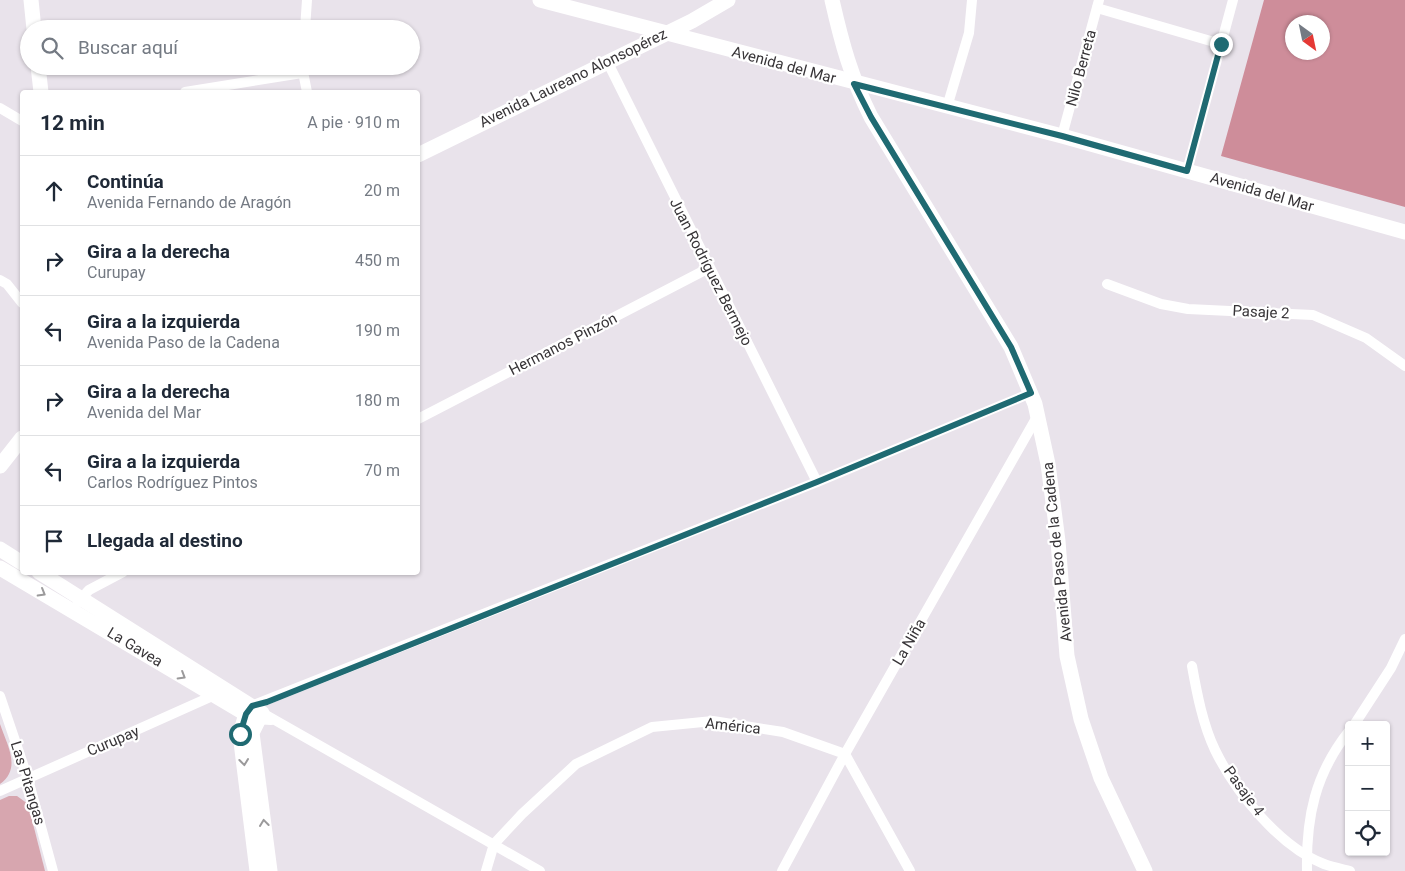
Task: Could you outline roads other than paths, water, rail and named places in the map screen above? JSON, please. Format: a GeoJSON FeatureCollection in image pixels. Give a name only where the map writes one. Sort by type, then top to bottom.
{"type":"FeatureCollection","features":[{"type":"Feature","properties":{"kind":"street"},"geometry":{"type":"LineString","coordinates":[[31,0],[33,20]]}},
{"type":"Feature","properties":{"kind":"street"},"geometry":{"type":"LineString","coordinates":[[306,20],[307,0]]}},
{"type":"Feature","properties":{"kind":"street","name":"Avenida del Mar"},"geometry":{"type":"LineString","coordinates":[[540,0],[854,84],[1062,136],[1405,232]]}},
{"type":"Feature","properties":{"kind":"street","name":"Avenida Laureano Alonsopérez"},"geometry":{"type":"LineString","coordinates":[[420,154],[665,34],[728,0]]}},
{"type":"Feature","properties":{"kind":"street","name":"Avenida Paso de la Cadena"},"geometry":{"type":"LineString","coordinates":[[832,0],[854,84],[871,117],[1011,347],[1031,393],[1038,415],[1048,464],[1058,541],[1067,656],[1081,719],[1101,778],[1145,871]]}},
{"type":"Feature","properties":{"kind":"street"},"geometry":{"type":"LineString","coordinates":[[947,106],[969,33],[972,0]]}},
{"type":"Feature","properties":{"kind":"street"},"geometry":{"type":"LineString","coordinates":[[1187,171],[1233,0]]}},
{"type":"Feature","properties":{"kind":"street"},"geometry":{"type":"LineString","coordinates":[[1098,4],[1221,44]]}},
{"type":"Feature","properties":{"kind":"street","name":"Nilo Berreta"},"geometry":{"type":"LineString","coordinates":[[1062,136],[1098,4]]}},
{"type":"Feature","properties":{"kind":"street","name":"Juan Rodríguez Bermejo"},"geometry":{"type":"LineString","coordinates":[[607,61],[817,482]]}},
{"type":"Feature","properties":{"kind":"street"},"geometry":{"type":"LineString","coordinates":[[39,75],[41,90]]}},
{"type":"Feature","properties":{"kind":"street"},"geometry":{"type":"LineString","coordinates":[[196,90],[275,75]]}},
{"type":"Feature","properties":{"kind":"street"},"geometry":{"type":"LineString","coordinates":[[303,75],[307,90]]}},
{"type":"Feature","properties":{"kind":"street"},"geometry":{"type":"LineString","coordinates":[[0,108],[20,119]]}},
{"type":"Feature","properties":{"kind":"street","name":"Hermanos Pinzón"},"geometry":{"type":"LineString","coordinates":[[420,418],[709,268]]}},
{"type":"Feature","properties":{"kind":"street"},"geometry":{"type":"LineString","coordinates":[[0,280],[7,284],[20,300]]}},
{"type":"Feature","properties":{"kind":"street","name":"Pasaje 2"},"geometry":{"type":"LineString","coordinates":[[1107,284],[1161,304],[1188,309],[1313,315],[1366,338],[1405,366]]}},
{"type":"Feature","properties":{"kind":"street"},"geometry":{"type":"LineString","coordinates":[[257,871],[240,734],[259,712],[1031,393]]}},
{"type":"Feature","properties":{"kind":"street","name":"La Niña"},"geometry":{"type":"LineString","coordinates":[[782,871],[845,754],[1038,415]]}},
{"type":"Feature","properties":{"kind":"street"},"geometry":{"type":"LineString","coordinates":[[0,466],[20,441]]}},
{"type":"Feature","properties":{"kind":"street"},"geometry":{"type":"LineString","coordinates":[[0,549],[20,562]]}},
{"type":"Feature","properties":{"kind":"street","name":"La Gavea"},"geometry":{"type":"LineString","coordinates":[[0,568],[77,604],[219,692],[259,712],[540,871]]}},
{"type":"Feature","properties":{"kind":"street","name":"La Gavea"},"geometry":{"type":"LineString","coordinates":[[43,575],[77,604]]}},
{"type":"Feature","properties":{"kind":"street"},"geometry":{"type":"LineString","coordinates":[[77,604],[89,590],[117,575]]}},
{"type":"Feature","properties":{"kind":"street"},"geometry":{"type":"LineString","coordinates":[[1357,721],[1391,668],[1405,639]]}},
{"type":"Feature","properties":{"kind":"street","name":"Pasaje 4"},"geometry":{"type":"LineString","coordinates":[[1192,666],[1204,717],[1215,750],[1252,806],[1272,828],[1307,854],[1324,864],[1350,871]]}},
{"type":"Feature","properties":{"kind":"street","name":"Curupay"},"geometry":{"type":"LineString","coordinates":[[0,791],[219,692]]}},
{"type":"Feature","properties":{"kind":"street","name":"Las Pitangas"},"geometry":{"type":"LineString","coordinates":[[0,696],[28,778],[53,871]]}},
{"type":"Feature","properties":{"kind":"street"},"geometry":{"type":"LineString","coordinates":[[259,712],[252,733],[270,871]]}},
{"type":"Feature","properties":{"kind":"street","name":"América"},"geometry":{"type":"LineString","coordinates":[[494,844],[522,814],[576,764],[652,727],[713,721],[783,732],[845,754]]}},
{"type":"Feature","properties":{"kind":"street"},"geometry":{"type":"LineString","coordinates":[[1307,871],[1309,819],[1317,784],[1335,748],[1345,736]]}},
{"type":"Feature","properties":{"kind":"street"},"geometry":{"type":"LineString","coordinates":[[845,754],[910,871]]}},
{"type":"Feature","properties":{"kind":"street"},"geometry":{"type":"LineString","coordinates":[[486,871],[494,844]]}}]}
